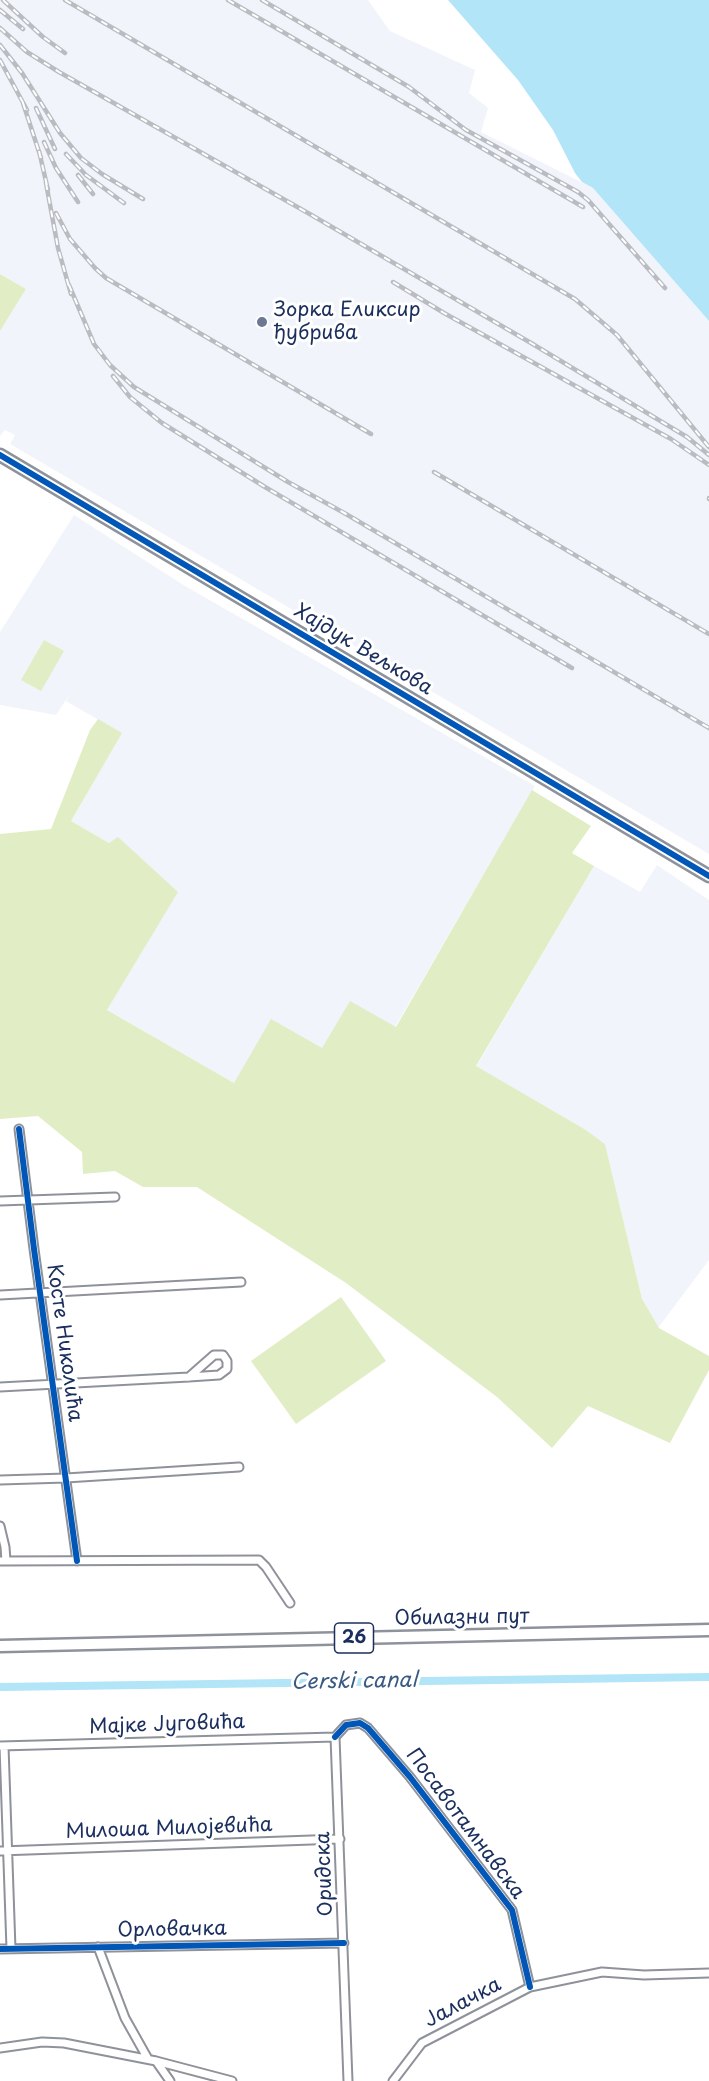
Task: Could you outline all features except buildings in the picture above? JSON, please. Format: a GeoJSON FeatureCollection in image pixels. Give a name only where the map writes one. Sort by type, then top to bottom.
{"type":"FeatureCollection","features":[{"type":"Feature","properties":{"kind":"main road","name":"Хајдук Вељкова"},"geometry":{"type":"LineString","coordinates":[[0,455],[709,876]]}},
{"type":"Feature","properties":{"kind":"main road","name":"Обилазни пут"},"geometry":{"type":"LineString","coordinates":[[0,1646],[709,1630]]}},
{"type":"Feature","properties":{"kind":"street","name":"Косте Николића"},"geometry":{"type":"LineString","coordinates":[[19,1129],[77,1561]]}},
{"type":"Feature","properties":{"kind":"street"},"geometry":{"type":"LineString","coordinates":[[0,1201],[116,1197]]}},
{"type":"Feature","properties":{"kind":"street"},"geometry":{"type":"LineString","coordinates":[[0,1295],[241,1282]]}},
{"type":"Feature","properties":{"kind":"street"},"geometry":{"type":"LineString","coordinates":[[0,1387],[189,1377],[222,1374],[227,1369],[227,1360],[223,1355],[214,1355],[189,1377]]}},
{"type":"Feature","properties":{"kind":"street"},"geometry":{"type":"LineString","coordinates":[[0,1480],[239,1467]]}},
{"type":"Feature","properties":{"kind":"street"},"geometry":{"type":"LineString","coordinates":[[0,1526],[5,1547],[3,1561],[259,1560],[290,1604]]}},
{"type":"Feature","properties":{"kind":"street","name":"Посавотамнавска"},"geometry":{"type":"LineString","coordinates":[[335,1737],[346,1725],[357,1722],[362,1724],[416,1785],[512,1910],[530,1987]]}},
{"type":"Feature","properties":{"kind":"street","name":"Мајке Југовића"},"geometry":{"type":"LineString","coordinates":[[2,1746],[335,1737]]}},
{"type":"Feature","properties":{"kind":"street","name":"Оридска"},"geometry":{"type":"LineString","coordinates":[[335,1737],[348,2081]]}},
{"type":"Feature","properties":{"kind":"street"},"geometry":{"type":"LineString","coordinates":[[2,1746],[4,1851],[11,1949]]}},
{"type":"Feature","properties":{"kind":"street","name":"Милоша Милојевића"},"geometry":{"type":"LineString","coordinates":[[4,1851],[340,1839]]}},
{"type":"Feature","properties":{"kind":"street","name":"Орловачка"},"geometry":{"type":"LineString","coordinates":[[0,1949],[344,1943]]}},
{"type":"Feature","properties":{"kind":"street"},"geometry":{"type":"LineString","coordinates":[[98,1947],[125,2018],[152,2060],[170,2081]]}},
{"type":"Feature","properties":{"kind":"street","name":"Јалачка"},"geometry":{"type":"LineString","coordinates":[[393,2081],[422,2043],[530,1987],[602,1972],[644,1975],[709,1973]]}},
{"type":"Feature","properties":{"kind":"street"},"geometry":{"type":"LineString","coordinates":[[0,2048],[64,2043],[152,2060],[232,2081]]}},
{"type":"Feature","properties":{"kind":"shaded area"},"geometry":{"type":"Polygon","coordinates":[[[0,0],[368,0],[390,31],[475,70],[469,93],[488,108],[481,132],[593,188],[709,321],[709,854],[10,444],[15,435],[5,430],[0,436],[0,331],[26,289],[0,274],[0,0]]]}},
{"type":"Feature","properties":{"kind":"shaded area"},"geometry":{"type":"Polygon","coordinates":[[[74,515],[185,586],[535,786],[395,1027],[322,1048],[234,1083],[107,1010],[177,892],[109,843],[71,821],[121,733],[66,701],[71,692],[56,715],[0,705],[0,632],[74,515]]]}},
{"type":"Feature","properties":{"kind":"shaded area"},"geometry":{"type":"Polygon","coordinates":[[[657,865],[709,900],[709,1260],[658,1328],[642,1299],[605,1144],[586,1130],[476,1067],[594,866],[640,892],[657,865]]]}},
{"type":"Feature","properties":{"kind":"green space"},"geometry":{"type":"Polygon","coordinates":[[[0,274],[26,289],[0,331],[0,274]]]}},
{"type":"Feature","properties":{"kind":"green space"},"geometry":{"type":"Polygon","coordinates":[[[44,640],[64,651],[41,691],[21,680],[44,640]]]}},
{"type":"Feature","properties":{"kind":"green space"},"geometry":{"type":"Polygon","coordinates":[[[98,719],[122,733],[71,821],[109,843],[118,837],[178,892],[107,1010],[234,1083],[271,1019],[322,1048],[350,1001],[396,1027],[532,790],[591,826],[572,853],[594,866],[476,1066],[586,1130],[605,1144],[642,1299],[659,1328],[709,1356],[709,1370],[670,1443],[588,1406],[552,1448],[497,1397],[346,1283],[197,1187],[143,1187],[115,1171],[83,1174],[82,1152],[38,1116],[0,1119],[0,834],[51,829],[90,730],[98,719]]]}},
{"type":"Feature","properties":{"kind":"green space"},"geometry":{"type":"Polygon","coordinates":[[[341,1297],[386,1361],[296,1424],[251,1361],[341,1297]]]}},
{"type":"Feature","properties":{"kind":"water"},"geometry":{"type":"Polygon","coordinates":[[[448,0],[709,0],[709,321],[593,188],[582,182],[553,130],[518,80],[448,0]]]}},
{"type":"Feature","properties":{"kind":"waterway","name":"Cerski canal"},"geometry":{"type":"LineString","coordinates":[[0,1687],[709,1677]]}},
{"type":"Feature","properties":{"kind":"railway"},"geometry":{"type":"LineString","coordinates":[[3,0],[43,37],[65,53]]}},
{"type":"Feature","properties":{"kind":"railway"},"geometry":{"type":"LineString","coordinates":[[65,0],[575,299],[617,335],[709,447]]}},
{"type":"Feature","properties":{"kind":"railway"},"geometry":{"type":"LineString","coordinates":[[228,0],[583,207]]}},
{"type":"Feature","properties":{"kind":"railway"},"geometry":{"type":"LineString","coordinates":[[262,0],[409,87],[466,130],[578,192],[588,200],[665,288]]}},
{"type":"Feature","properties":{"kind":"railway"},"geometry":{"type":"LineString","coordinates":[[0,10],[23,29]]}},
{"type":"Feature","properties":{"kind":"railway"},"geometry":{"type":"LineString","coordinates":[[0,28],[27,52],[59,72],[531,343],[687,437],[709,455]]}},
{"type":"Feature","properties":{"kind":"railway"},"geometry":{"type":"LineString","coordinates":[[0,45],[22,73],[60,133],[81,158],[143,199]]}},
{"type":"Feature","properties":{"kind":"railway"},"geometry":{"type":"LineString","coordinates":[[0,60],[27,110]]}},
{"type":"Feature","properties":{"kind":"railway"},"geometry":{"type":"LineString","coordinates":[[23,103],[41,158]]}},
{"type":"Feature","properties":{"kind":"railway"},"geometry":{"type":"LineString","coordinates":[[36,108],[55,149]]}},
{"type":"Feature","properties":{"kind":"railway"},"geometry":{"type":"LineString","coordinates":[[44,142],[56,168],[78,202]]}},
{"type":"Feature","properties":{"kind":"railway"},"geometry":{"type":"LineString","coordinates":[[39,151],[48,190]]}},
{"type":"Feature","properties":{"kind":"railway"},"geometry":{"type":"LineString","coordinates":[[66,154],[86,175],[124,203]]}},
{"type":"Feature","properties":{"kind":"railway"},"geometry":{"type":"LineString","coordinates":[[78,175],[93,194]]}},
{"type":"Feature","properties":{"kind":"railway"},"geometry":{"type":"LineString","coordinates":[[46,183],[58,248],[71,294]]}},
{"type":"Feature","properties":{"kind":"railway"},"geometry":{"type":"LineString","coordinates":[[56,213],[70,239],[106,278],[371,434]]}},
{"type":"Feature","properties":{"kind":"railway"},"geometry":{"type":"LineString","coordinates":[[393,282],[444,313],[671,439],[709,465]]}},
{"type":"Feature","properties":{"kind":"railway"},"geometry":{"type":"LineString","coordinates":[[69,285],[94,344],[110,365],[134,387],[288,482],[709,728]]}},
{"type":"Feature","properties":{"kind":"railway"},"geometry":{"type":"LineString","coordinates":[[113,376],[130,397],[162,423],[265,487],[572,668]]}},
{"type":"Feature","properties":{"kind":"railway"},"geometry":{"type":"LineString","coordinates":[[434,472],[709,634]]}},
{"type":"Feature","properties":{"kind":"cycle path"},"geometry":{"type":"LineString","coordinates":[[0,455],[709,876]]}},
{"type":"Feature","properties":{"kind":"cycle path"},"geometry":{"type":"LineString","coordinates":[[19,1129],[77,1561]]}},
{"type":"Feature","properties":{"kind":"cycle path"},"geometry":{"type":"LineString","coordinates":[[335,1737],[346,1725],[360,1723],[368,1728],[410,1777],[512,1910],[530,1987]]}},
{"type":"Feature","properties":{"kind":"cycle path"},"geometry":{"type":"LineString","coordinates":[[0,1949],[344,1943]]}},
{"type":"Feature","properties":{"kind":"place","name":"Зорка Еликсир ђубрива"},"geometry":{"type":"Point","coordinates":[262,322]}}]}
